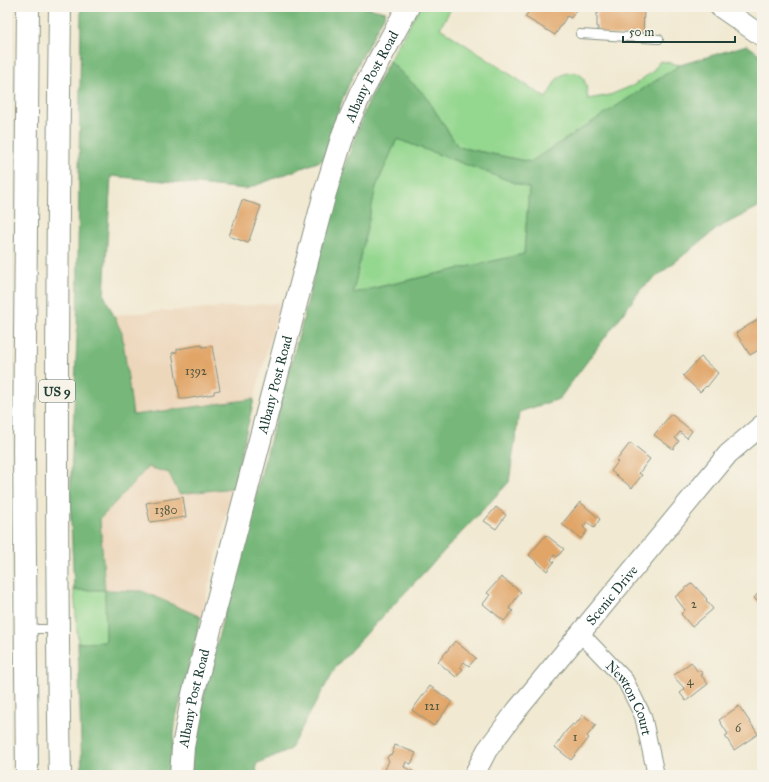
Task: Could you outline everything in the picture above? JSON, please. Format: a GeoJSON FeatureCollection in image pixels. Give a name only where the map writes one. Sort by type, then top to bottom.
{"type":"FeatureCollection","features":[{"type":"Feature","properties":{"kind":"main road","name":"US 9"},"geometry":{"type":"LineString","coordinates":[[27,775],[24,450],[28,7]]}},
{"type":"Feature","properties":{"kind":"main road","name":"US 9"},"geometry":{"type":"LineString","coordinates":[[60,7],[56,441],[60,775]]}},
{"type":"Feature","properties":{"kind":"main road","name":"Albany Post Road"},"geometry":{"type":"LineString","coordinates":[[181,775],[193,694],[324,192],[344,132],[360,95],[408,7]]}},
{"type":"Feature","properties":{"kind":"street"},"geometry":{"type":"LineString","coordinates":[[726,8],[762,36]]}},
{"type":"Feature","properties":{"kind":"street","name":"Scenic Drive"},"geometry":{"type":"LineString","coordinates":[[474,775],[487,750],[517,710],[580,633],[728,454],[762,424]]}},
{"type":"Feature","properties":{"kind":"street","name":"Newton Court"},"geometry":{"type":"LineString","coordinates":[[580,633],[625,680],[643,716],[656,775]]}},
{"type":"Feature","properties":{"kind":"lane"},"geometry":{"type":"LineString","coordinates":[[580,34],[659,39]]}},
{"type":"Feature","properties":{"kind":"lane"},"geometry":{"type":"LineString","coordinates":[[25,630],[58,629]]}},
{"type":"Feature","properties":{"kind":"shaded area"},"geometry":{"type":"Polygon","coordinates":[[[280,303],[254,399],[133,415],[122,333],[113,315],[280,303]]]}},
{"type":"Feature","properties":{"kind":"shaded area"},"geometry":{"type":"Polygon","coordinates":[[[148,467],[170,473],[179,494],[233,488],[201,617],[142,591],[105,590],[100,519],[148,467]]]}},
{"type":"Feature","properties":{"kind":"green space"},"geometry":{"type":"Polygon","coordinates":[[[81,7],[363,7],[386,12],[359,62],[342,100],[323,160],[246,189],[111,176],[104,295],[122,333],[133,415],[254,399],[233,488],[179,494],[169,473],[148,467],[100,519],[105,590],[74,590],[70,500],[77,338],[81,7]]]}},
{"type":"Feature","properties":{"kind":"green space"},"geometry":{"type":"Polygon","coordinates":[[[420,7],[452,7],[440,28],[546,98],[554,83],[560,76],[572,72],[582,76],[586,85],[588,99],[610,95],[634,85],[653,71],[660,61],[680,65],[531,162],[458,147],[425,95],[389,61],[420,7]]]}},
{"type":"Feature","properties":{"kind":"green space"},"geometry":{"type":"Polygon","coordinates":[[[747,45],[762,56],[762,205],[718,228],[642,288],[559,399],[519,412],[509,482],[337,665],[290,749],[256,764],[257,775],[191,775],[193,747],[204,695],[237,563],[303,320],[333,198],[366,107],[389,61],[425,95],[458,147],[530,162],[680,65],[747,45]],[[397,139],[376,187],[353,293],[524,254],[529,188],[397,139]]]}},
{"type":"Feature","properties":{"kind":"green space"},"geometry":{"type":"Polygon","coordinates":[[[397,139],[529,188],[524,254],[352,293],[376,187],[397,139]]]}},
{"type":"Feature","properties":{"kind":"green space"},"geometry":{"type":"Polygon","coordinates":[[[74,590],[105,590],[106,642],[78,643],[74,590]]]}},
{"type":"Feature","properties":{"kind":"green space"},"geometry":{"type":"Polygon","coordinates":[[[105,590],[142,591],[201,617],[176,718],[169,775],[82,775],[78,643],[106,642],[105,590]]]}},
{"type":"Feature","properties":{"kind":"building"},"geometry":{"type":"Polygon","coordinates":[[[532,7],[578,7],[571,18],[567,16],[555,35],[525,17],[532,7]]]}},
{"type":"Feature","properties":{"kind":"building"},"geometry":{"type":"Polygon","coordinates":[[[599,7],[644,8],[643,37],[598,34],[597,13],[599,13],[599,7]]]}},
{"type":"Feature","properties":{"kind":"building"},"geometry":{"type":"Polygon","coordinates":[[[242,200],[261,206],[248,243],[229,236],[242,200]]]}},
{"type":"Feature","properties":{"kind":"building"},"geometry":{"type":"Polygon","coordinates":[[[762,317],[762,348],[750,355],[736,333],[762,317]]]}},
{"type":"Feature","properties":{"kind":"building"},"geometry":{"type":"Polygon","coordinates":[[[202,345],[202,347],[212,346],[220,390],[214,391],[214,394],[180,399],[172,353],[177,352],[177,349],[202,345]]]}},
{"type":"Feature","properties":{"kind":"building"},"geometry":{"type":"Polygon","coordinates":[[[701,357],[718,373],[707,387],[706,386],[700,392],[683,376],[701,357]]]}},
{"type":"Feature","properties":{"kind":"building"},"geometry":{"type":"Polygon","coordinates":[[[671,414],[692,431],[687,438],[680,432],[675,438],[679,441],[673,449],[654,435],[671,414]]]}},
{"type":"Feature","properties":{"kind":"building"},"geometry":{"type":"Polygon","coordinates":[[[630,443],[650,459],[639,473],[642,475],[632,488],[611,471],[618,462],[616,461],[630,443]]]}},
{"type":"Feature","properties":{"kind":"building"},"geometry":{"type":"Polygon","coordinates":[[[183,497],[186,517],[150,522],[146,503],[183,497]]]}},
{"type":"Feature","properties":{"kind":"building"},"geometry":{"type":"Polygon","coordinates":[[[580,502],[600,519],[594,528],[587,522],[583,527],[587,531],[581,539],[562,524],[580,502]]]}},
{"type":"Feature","properties":{"kind":"building"},"geometry":{"type":"Polygon","coordinates":[[[496,507],[506,515],[496,529],[484,521],[496,507]]]}},
{"type":"Feature","properties":{"kind":"building"},"geometry":{"type":"Polygon","coordinates":[[[546,535],[564,549],[557,557],[554,555],[551,560],[554,562],[547,571],[529,555],[546,535]]]}},
{"type":"Feature","properties":{"kind":"building"},"geometry":{"type":"Polygon","coordinates":[[[501,577],[521,592],[509,608],[513,611],[504,621],[483,604],[490,595],[487,593],[501,577]]]}},
{"type":"Feature","properties":{"kind":"building"},"geometry":{"type":"Polygon","coordinates":[[[692,583],[707,599],[706,600],[713,609],[692,627],[681,614],[685,610],[675,597],[692,583]]]}},
{"type":"Feature","properties":{"kind":"building"},"geometry":{"type":"Polygon","coordinates":[[[762,589],[762,606],[754,598],[762,589]]]}},
{"type":"Feature","properties":{"kind":"building"},"geometry":{"type":"Polygon","coordinates":[[[455,641],[476,658],[469,666],[464,662],[460,667],[463,669],[456,677],[438,662],[455,641]]]}},
{"type":"Feature","properties":{"kind":"building"},"geometry":{"type":"Polygon","coordinates":[[[691,662],[698,672],[700,670],[703,674],[701,675],[708,684],[686,701],[680,693],[685,689],[673,676],[691,662]]]}},
{"type":"Feature","properties":{"kind":"building"},"geometry":{"type":"Polygon","coordinates":[[[430,686],[452,702],[434,726],[412,710],[430,686]]]}},
{"type":"Feature","properties":{"kind":"building"},"geometry":{"type":"Polygon","coordinates":[[[739,706],[758,734],[734,750],[725,736],[728,734],[719,720],[739,706]]]}},
{"type":"Feature","properties":{"kind":"building"},"geometry":{"type":"Polygon","coordinates":[[[583,715],[596,725],[587,736],[589,738],[571,760],[555,747],[566,731],[573,724],[575,725],[583,715]]]}},
{"type":"Feature","properties":{"kind":"building"},"geometry":{"type":"Polygon","coordinates":[[[395,745],[416,753],[411,764],[406,762],[404,767],[414,772],[412,775],[398,775],[385,769],[389,761],[387,758],[392,754],[395,745]]]}}]}
